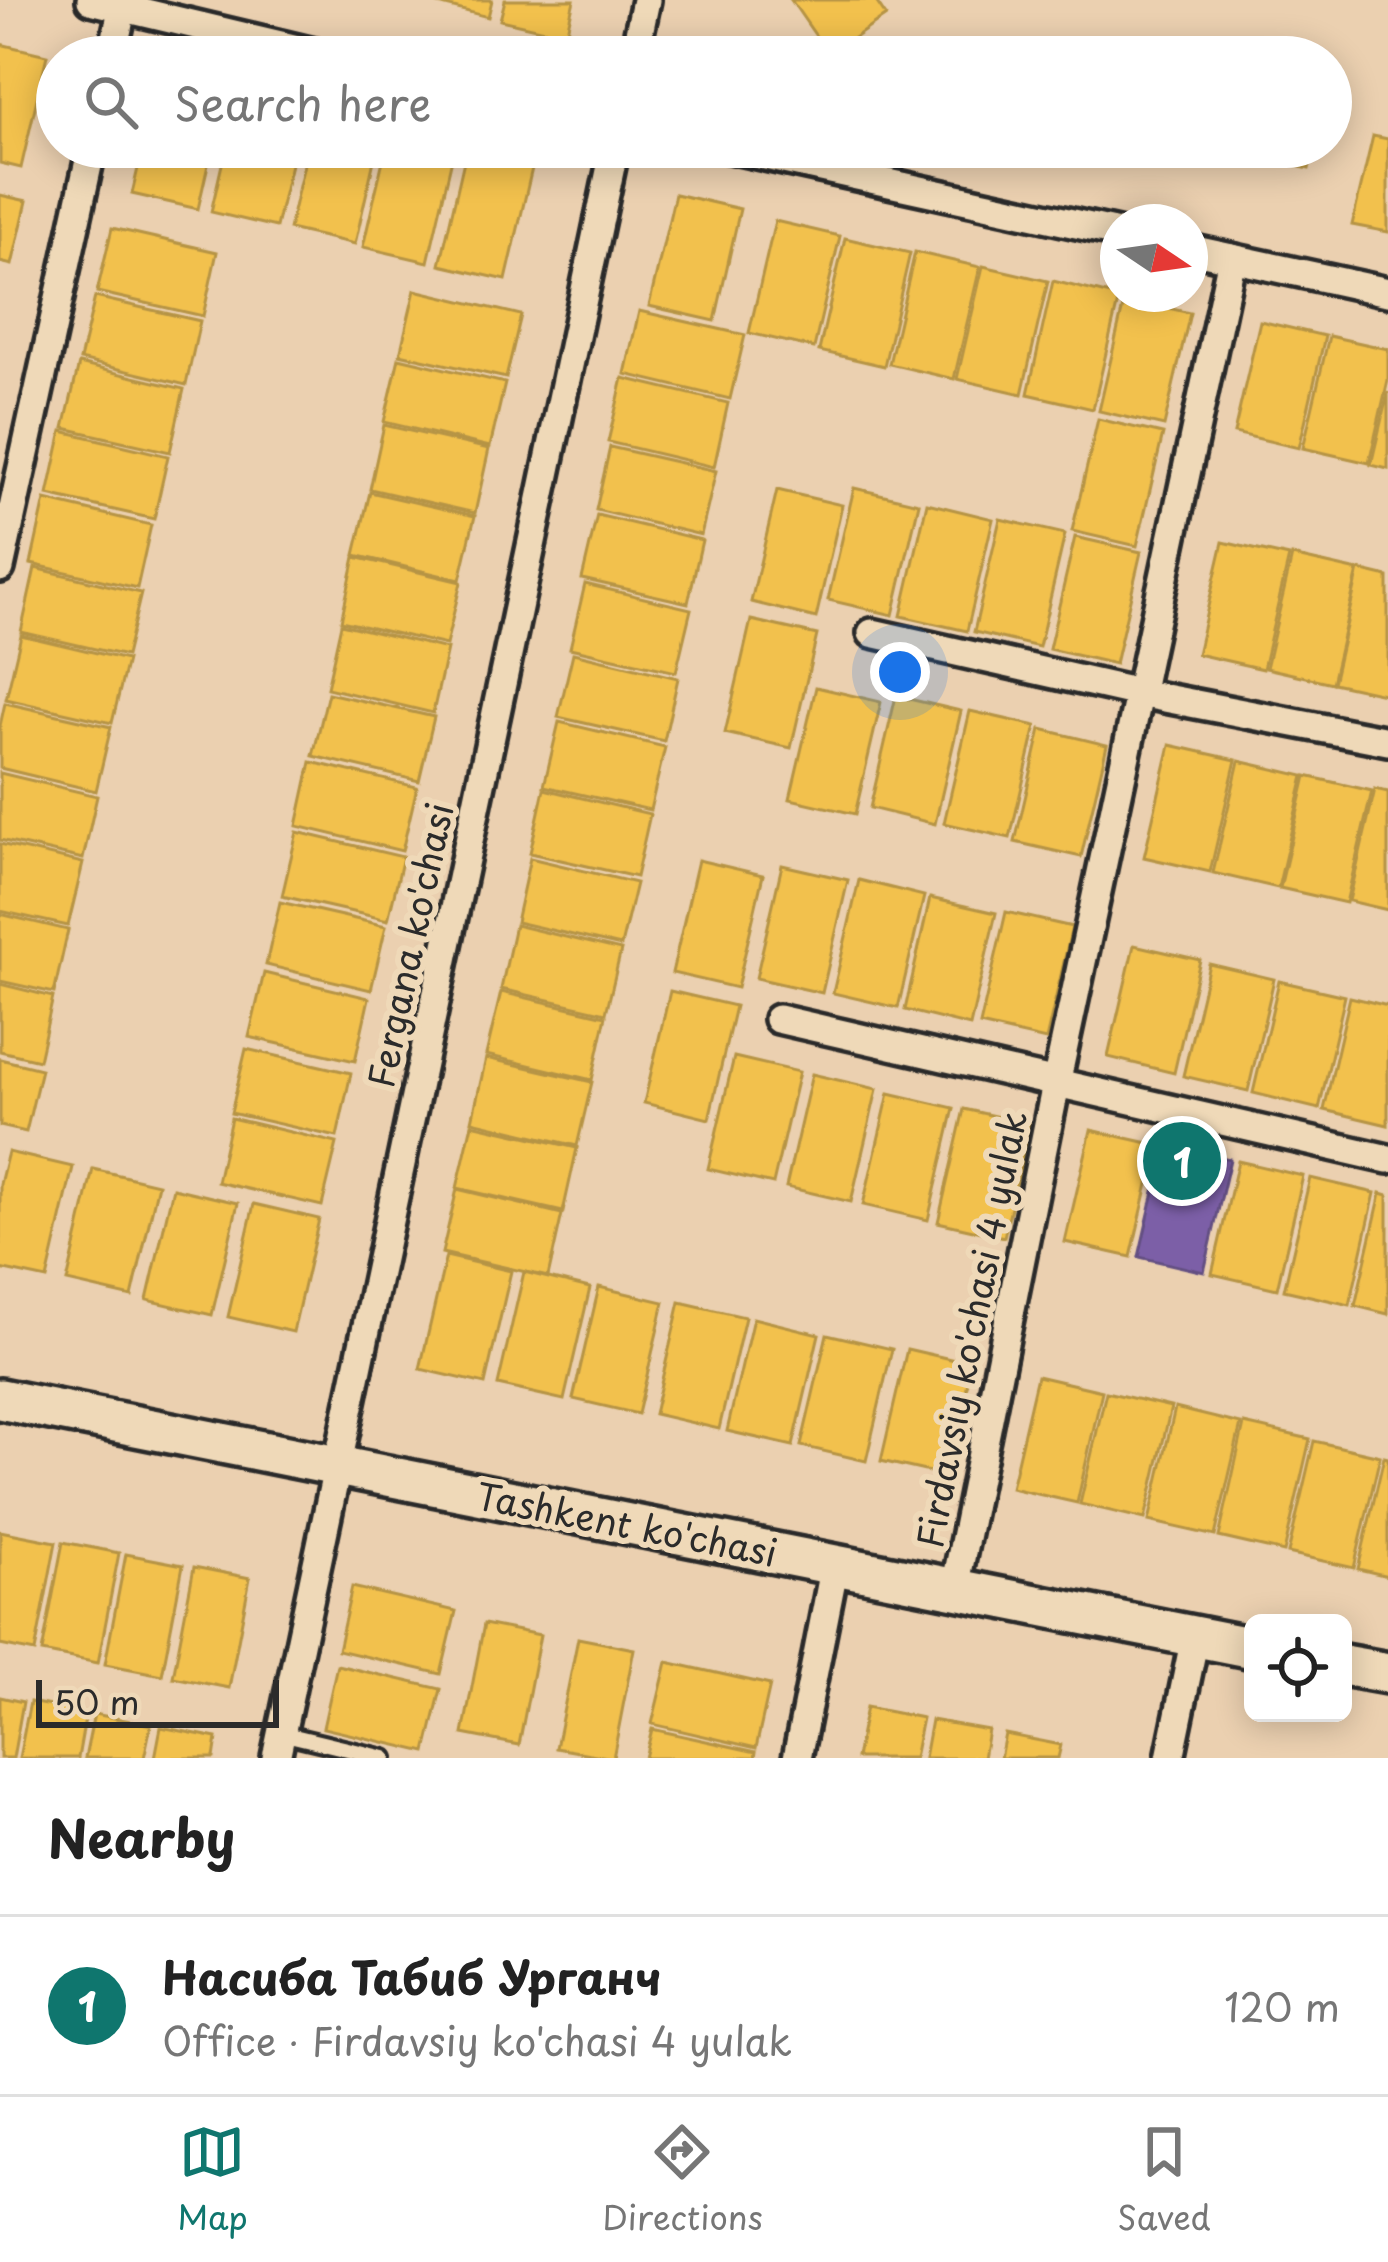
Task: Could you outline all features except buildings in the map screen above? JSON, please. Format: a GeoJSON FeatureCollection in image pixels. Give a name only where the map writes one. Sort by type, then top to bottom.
{"type":"FeatureCollection","features":[{"type":"Feature","properties":{"kind":"street"},"geometry":{"type":"LineString","coordinates":[[91,0],[249,36]]}},
{"type":"Feature","properties":{"kind":"street"},"geometry":{"type":"LineString","coordinates":[[638,36],[646,0]]}},
{"type":"Feature","properties":{"kind":"street"},"geometry":{"type":"LineString","coordinates":[[116,36],[123,4]]}},
{"type":"Feature","properties":{"kind":"street"},"geometry":{"type":"LineString","coordinates":[[0,568],[87,168]]}},
{"type":"Feature","properties":{"kind":"street","name":"Fergana ko'chasi"},"geometry":{"type":"LineString","coordinates":[[279,1746],[611,168]]}},
{"type":"Feature","properties":{"kind":"street"},"geometry":{"type":"LineString","coordinates":[[820,168],[1100,229]]}},
{"type":"Feature","properties":{"kind":"street"},"geometry":{"type":"LineString","coordinates":[[1208,253],[1388,292]]}},
{"type":"Feature","properties":{"kind":"street","name":"Firdavsiy ko'chasi 4 yulak"},"geometry":{"type":"LineString","coordinates":[[955,1588],[1055,1084],[1232,258]]}},
{"type":"Feature","properties":{"kind":"street"},"geometry":{"type":"LineString","coordinates":[[872,633],[1139,693],[1388,740]]}},
{"type":"Feature","properties":{"kind":"street","name":"Firdavsiy ko'chasi 4 yulak"},"geometry":{"type":"LineString","coordinates":[[778,1019],[1388,1160]]}},
{"type":"Feature","properties":{"kind":"street","name":"Tashkent ko'chasi"},"geometry":{"type":"LineString","coordinates":[[0,1400],[1244,1646]]}},
{"type":"Feature","properties":{"kind":"street"},"geometry":{"type":"LineString","coordinates":[[797,1758],[836,1564]]}},
{"type":"Feature","properties":{"kind":"street"},"geometry":{"type":"LineString","coordinates":[[1170,1758],[1195,1636]]}},
{"type":"Feature","properties":{"kind":"street"},"geometry":{"type":"LineString","coordinates":[[1352,1667],[1388,1673]]}},
{"type":"Feature","properties":{"kind":"lane"},"geometry":{"type":"LineString","coordinates":[[279,1746],[385,1758]]}},
{"type":"Feature","properties":{"kind":"place","name":"Насиба Табиб Урганч"},"geometry":{"type":"Point","coordinates":[1182,1161]}}]}
